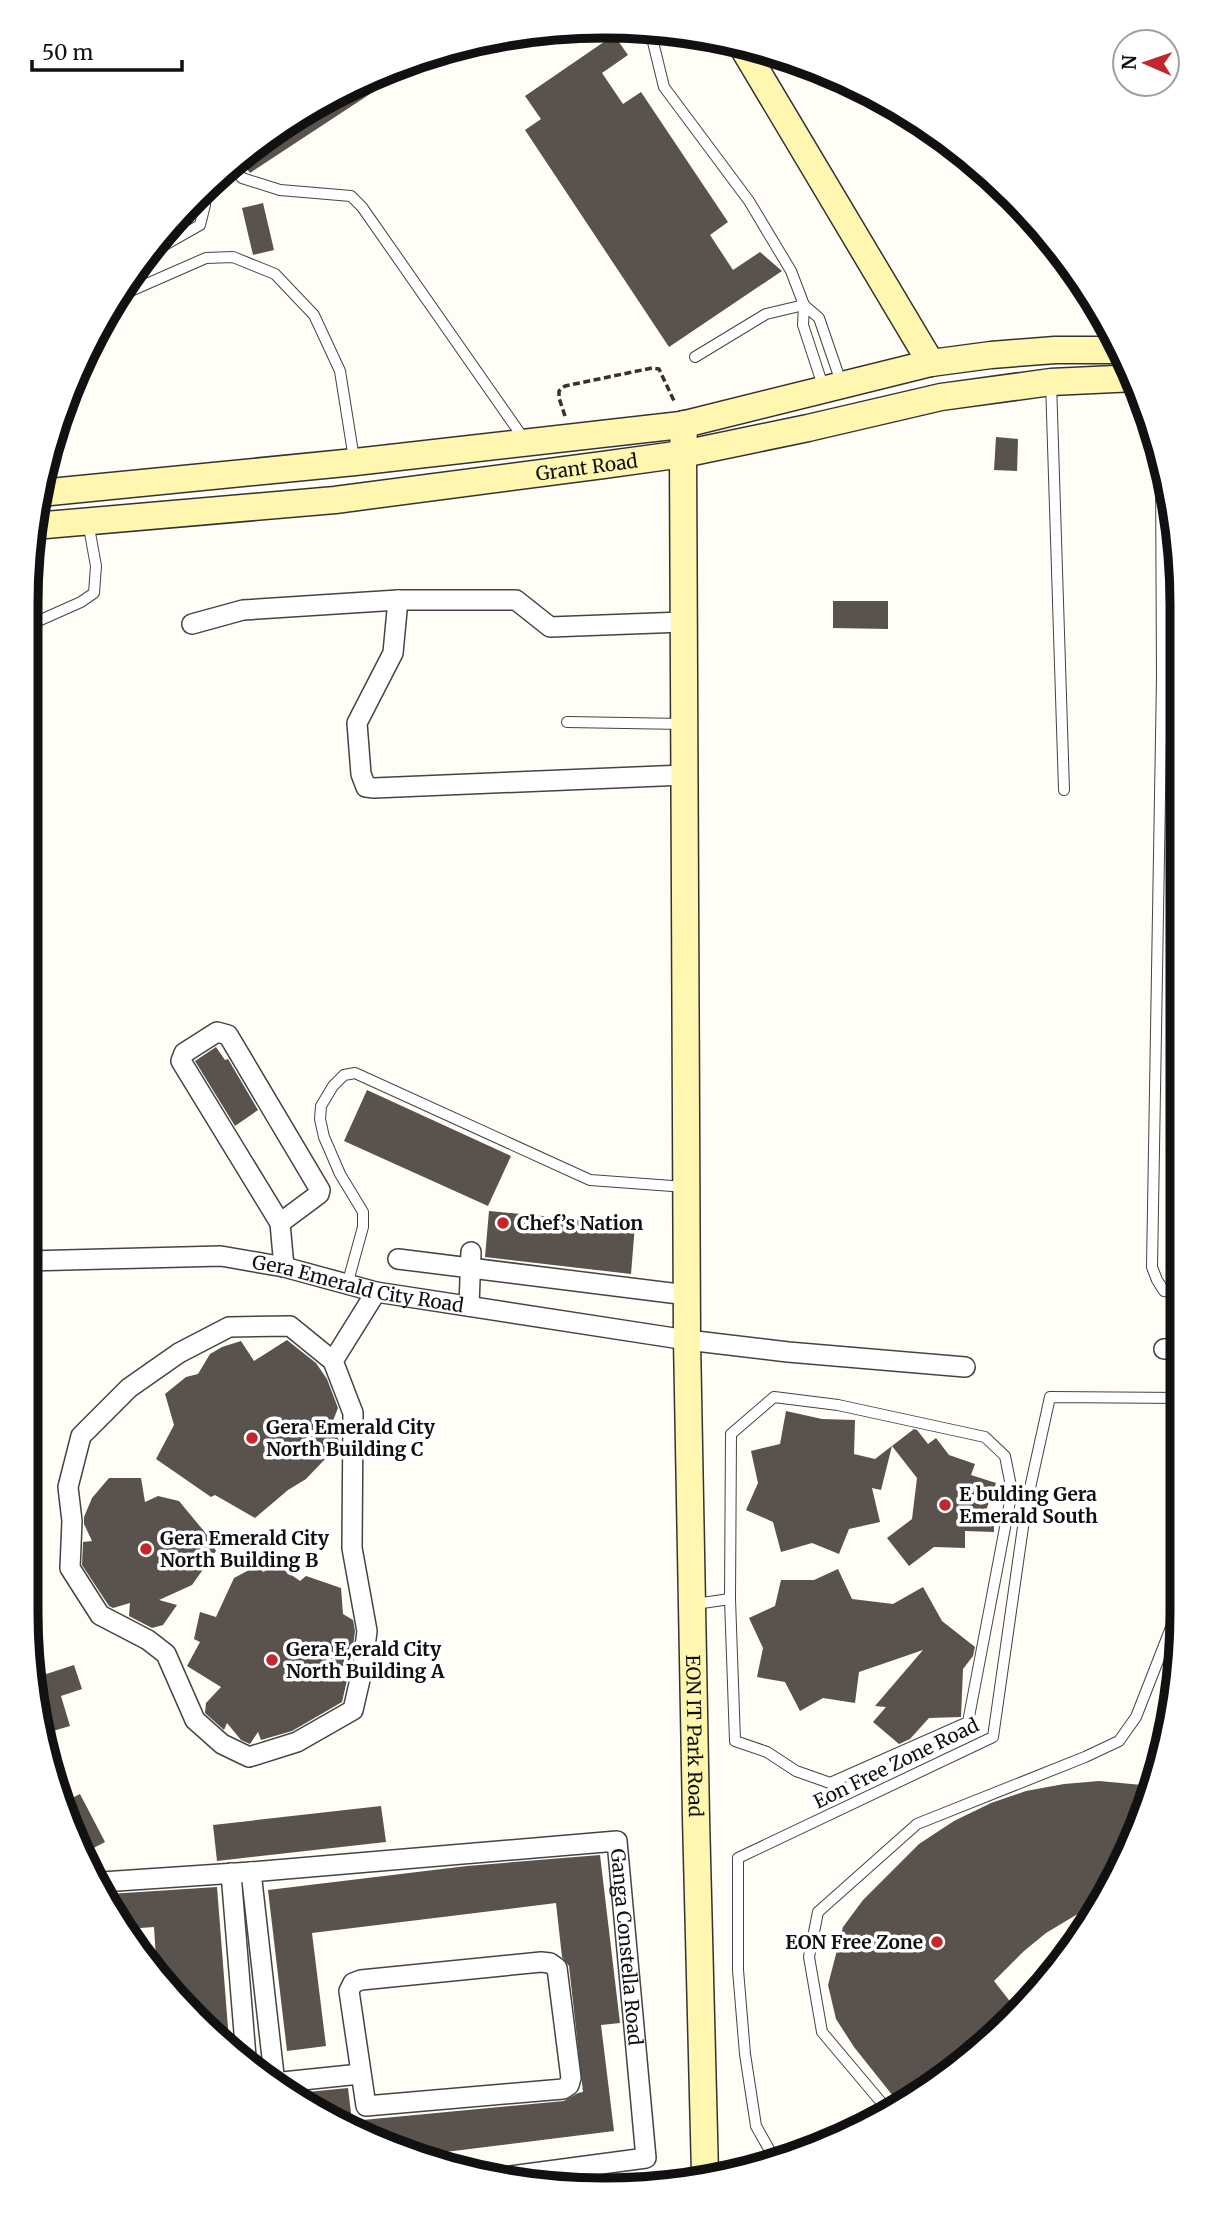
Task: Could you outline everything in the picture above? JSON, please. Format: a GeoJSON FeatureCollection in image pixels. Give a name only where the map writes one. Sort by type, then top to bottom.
{"type":"FeatureCollection","features":[{"type":"Feature","properties":{"kind":"main road"},"geometry":{"type":"LineString","coordinates":[[749,57],[931,363]]}},
{"type":"Feature","properties":{"kind":"main road","name":"Grant Road"},"geometry":{"type":"LineString","coordinates":[[49,492],[355,462],[684,424],[931,363],[1055,350],[1110,350]]}},
{"type":"Feature","properties":{"kind":"main road","name":"Grant Road"},"geometry":{"type":"LineString","coordinates":[[44,525],[335,500],[682,454],[941,397],[1051,382],[1123,379]]}},
{"type":"Feature","properties":{"kind":"main road","name":"EON IT Park Road"},"geometry":{"type":"LineString","coordinates":[[684,424],[687,1340],[705,2169]]}},
{"type":"Feature","properties":{"kind":"main road"},"geometry":{"type":"LineString","coordinates":[[703,2131],[722,2165]]}},
{"type":"Feature","properties":{"kind":"street"},"geometry":{"type":"LineString","coordinates":[[398,600],[393,653],[357,723],[361,774],[366,787],[684,775]]}},
{"type":"Feature","properties":{"kind":"street"},"geometry":{"type":"LineString","coordinates":[[192,624],[243,610],[398,600],[516,600],[551,627],[683,622]]}},
{"type":"Feature","properties":{"kind":"street"},"geometry":{"type":"LineString","coordinates":[[280,1223],[319,1194],[320,1190],[228,1035],[217,1032],[184,1053],[181,1061],[280,1223],[284,1267]]}},
{"type":"Feature","properties":{"kind":"street","name":"Gera Emerald City Road"},"geometry":{"type":"LineString","coordinates":[[38,1261],[221,1256],[284,1267],[376,1292],[687,1340],[788,1352],[965,1367]]}},
{"type":"Feature","properties":{"kind":"street"},"geometry":{"type":"LineString","coordinates":[[398,1259],[471,1260],[687,1295]]}},
{"type":"Feature","properties":{"kind":"street"},"geometry":{"type":"LineString","coordinates":[[469,1307],[471,1260]]}},
{"type":"Feature","properties":{"kind":"street"},"geometry":{"type":"LineString","coordinates":[[333,1361],[376,1292]]}},
{"type":"Feature","properties":{"kind":"street"},"geometry":{"type":"LineString","coordinates":[[290,1326],[333,1361],[353,1413],[352,1548],[367,1631],[354,1710],[297,1742],[249,1757],[222,1744],[195,1720],[166,1654],[148,1640],[100,1615],[71,1568],[72,1521],[68,1487],[81,1436],[129,1388],[179,1353],[229,1327],[290,1326]]}},
{"type":"Feature","properties":{"kind":"street","name":"Ganga Constella Road"},"geometry":{"type":"LineString","coordinates":[[107,1882],[617,1841],[646,2158],[533,2173]]}},
{"type":"Feature","properties":{"kind":"street"},"geometry":{"type":"LineString","coordinates":[[241,1872],[244,2048]]}},
{"type":"Feature","properties":{"kind":"street"},"geometry":{"type":"LineString","coordinates":[[241,1872],[272,2069]]}},
{"type":"Feature","properties":{"kind":"street"},"geometry":{"type":"LineString","coordinates":[[541,1962],[550,1963],[556,1968],[571,2078],[569,2085],[563,2089],[366,2106],[360,2074],[349,1991],[353,1983],[541,1962]]}},
{"type":"Feature","properties":{"kind":"street"},"geometry":{"type":"LineString","coordinates":[[289,2081],[360,2074]]}},
{"type":"Feature","properties":{"kind":"lane"},"geometry":{"type":"LineString","coordinates":[[653,41],[664,87],[749,201],[791,271],[804,305],[803,326],[833,387]]}},
{"type":"Feature","properties":{"kind":"lane"},"geometry":{"type":"LineString","coordinates":[[238,173],[242,178],[280,190],[338,194],[351,196],[357,201],[527,443]]}},
{"type":"Feature","properties":{"kind":"lane"},"geometry":{"type":"LineString","coordinates":[[169,243],[200,225],[205,203]]}},
{"type":"Feature","properties":{"kind":"lane"},"geometry":{"type":"LineString","coordinates":[[134,289],[206,258],[233,257],[275,274],[314,315],[340,371],[355,462]]}},
{"type":"Feature","properties":{"kind":"lane"},"geometry":{"type":"LineString","coordinates":[[695,357],[766,314],[804,305]]}},
{"type":"Feature","properties":{"kind":"lane"},"geometry":{"type":"LineString","coordinates":[[804,305],[819,318],[833,387]]}},
{"type":"Feature","properties":{"kind":"lane"},"geometry":{"type":"LineString","coordinates":[[1051,382],[1064,790]]}},
{"type":"Feature","properties":{"kind":"lane"},"geometry":{"type":"LineString","coordinates":[[1161,501],[1162,678],[1152,1267],[1164,1290],[1170,1291]]}},
{"type":"Feature","properties":{"kind":"lane"},"geometry":{"type":"LineString","coordinates":[[38,621],[81,602],[94,593],[96,566],[88,522]]}},
{"type":"Feature","properties":{"kind":"lane"},"geometry":{"type":"LineString","coordinates":[[1162,678],[1170,678]]}},
{"type":"Feature","properties":{"kind":"lane"},"geometry":{"type":"LineString","coordinates":[[567,722],[684,724]]}},
{"type":"Feature","properties":{"kind":"lane"},"geometry":{"type":"LineString","coordinates":[[347,1285],[363,1227],[363,1212],[340,1174],[324,1137],[320,1119],[321,1106],[333,1086],[344,1075],[355,1073],[590,1180],[687,1187]]}},
{"type":"Feature","properties":{"kind":"lane"},"geometry":{"type":"LineString","coordinates":[[774,1397],[838,1405],[985,1437],[1005,1456],[1012,1491],[968,1721],[830,1783],[796,1771],[767,1752],[735,1741],[730,1599],[731,1434],[774,1397]]}},
{"type":"Feature","properties":{"kind":"lane","name":"Eon Free Zone Road"},"geometry":{"type":"LineString","coordinates":[[771,2152],[756,2126],[745,2054],[738,1970],[738,1858],[993,1737],[1026,1506],[1050,1397],[1170,1398]]}},
{"type":"Feature","properties":{"kind":"lane"},"geometry":{"type":"LineString","coordinates":[[691,1604],[730,1599]]}},
{"type":"Feature","properties":{"kind":"lane"},"geometry":{"type":"LineString","coordinates":[[883,2105],[822,2032],[809,1957],[818,1912],[917,1824],[1119,1741],[1136,1717],[1169,1631]]}},
{"type":"Feature","properties":{"kind":"path"},"geometry":{"type":"LineString","coordinates":[[565,414],[559,398],[559,391],[565,386],[652,368],[659,369],[671,397]]}},
{"type":"Feature","properties":{"kind":"building"},"geometry":{"type":"Polygon","coordinates":[[[609,38],[617,39],[628,55],[602,73],[623,104],[641,92],[728,222],[710,235],[733,270],[760,252],[782,271],[669,347],[525,130],[541,119],[525,96],[609,38]]]}},
{"type":"Feature","properties":{"kind":"building"},"geometry":{"type":"Polygon","coordinates":[[[389,82],[250,173],[246,167],[290,134],[354,97],[389,82]]]}},
{"type":"Feature","properties":{"kind":"building"},"geometry":{"type":"Polygon","coordinates":[[[263,203],[274,250],[253,255],[242,208],[263,203]]]}},
{"type":"Feature","properties":{"kind":"building"},"geometry":{"type":"Polygon","coordinates":[[[996,437],[1018,439],[1017,471],[994,470],[996,437]]]}},
{"type":"Feature","properties":{"kind":"building"},"geometry":{"type":"Polygon","coordinates":[[[833,601],[888,601],[888,629],[833,628],[833,601]]]}},
{"type":"Feature","properties":{"kind":"building"},"geometry":{"type":"Polygon","coordinates":[[[216,1047],[225,1060],[228,1059],[258,1110],[235,1126],[195,1061],[216,1047]]]}},
{"type":"Feature","properties":{"kind":"building"},"geometry":{"type":"Polygon","coordinates":[[[367,1090],[511,1156],[488,1206],[344,1141],[367,1090]]]}},
{"type":"Feature","properties":{"kind":"building"},"geometry":{"type":"Polygon","coordinates":[[[489,1211],[635,1225],[631,1274],[485,1257],[489,1211]]]}},
{"type":"Feature","properties":{"kind":"building","name":"Gera Emerald City North Building C"},"geometry":{"type":"Polygon","coordinates":[[[287,1340],[316,1363],[327,1379],[338,1408],[331,1426],[341,1444],[340,1452],[327,1457],[306,1479],[288,1490],[255,1518],[215,1495],[211,1497],[156,1459],[174,1425],[165,1394],[186,1377],[198,1374],[210,1354],[222,1347],[241,1341],[254,1361],[287,1340]]]}},
{"type":"Feature","properties":{"kind":"building"},"geometry":{"type":"Polygon","coordinates":[[[786,1411],[822,1419],[855,1420],[854,1454],[875,1459],[914,1429],[928,1444],[936,1438],[949,1455],[975,1464],[971,1475],[996,1483],[984,1516],[994,1516],[994,1532],[965,1531],[965,1548],[934,1547],[909,1566],[887,1538],[912,1519],[917,1478],[892,1446],[881,1490],[872,1488],[880,1522],[849,1529],[839,1554],[812,1543],[781,1552],[773,1522],[746,1510],[758,1483],[751,1451],[780,1444],[786,1411]]]}},
{"type":"Feature","properties":{"kind":"building","name":"Gera Emerald City North Building B"},"geometry":{"type":"Polygon","coordinates":[[[109,1478],[141,1478],[145,1502],[158,1496],[179,1501],[208,1536],[216,1551],[192,1585],[159,1600],[177,1605],[163,1625],[152,1628],[129,1616],[130,1603],[113,1608],[109,1606],[82,1565],[83,1542],[92,1541],[84,1524],[84,1517],[92,1498],[109,1478]]]}},
{"type":"Feature","properties":{"kind":"building","name":"Gera E,erald City North Building A"},"geometry":{"type":"Polygon","coordinates":[[[260,1564],[263,1572],[277,1565],[300,1581],[306,1576],[341,1588],[343,1614],[353,1620],[355,1631],[351,1662],[330,1672],[347,1680],[342,1702],[292,1731],[261,1740],[258,1732],[250,1744],[241,1740],[227,1723],[224,1730],[205,1713],[206,1703],[221,1687],[187,1666],[200,1642],[194,1639],[200,1612],[216,1617],[234,1578],[260,1564]]]}},
{"type":"Feature","properties":{"kind":"building"},"geometry":{"type":"Polygon","coordinates":[[[838,1569],[852,1599],[893,1604],[923,1587],[942,1621],[975,1647],[973,1656],[963,1669],[961,1717],[929,1718],[910,1739],[899,1744],[873,1722],[886,1707],[875,1706],[923,1650],[859,1672],[855,1703],[823,1698],[800,1711],[785,1682],[757,1677],[763,1648],[749,1618],[775,1606],[781,1580],[814,1580],[838,1569]]]}},
{"type":"Feature","properties":{"kind":"building"},"geometry":{"type":"Polygon","coordinates":[[[74,1665],[82,1689],[61,1696],[70,1726],[51,1731],[42,1675],[74,1665]]]}},
{"type":"Feature","properties":{"kind":"building","name":"EON Free Zone"},"geometry":{"type":"Polygon","coordinates":[[[1099,1781],[1143,1785],[1127,1828],[1095,1895],[1084,1912],[1046,1933],[994,1981],[1012,2004],[1005,2012],[949,2061],[894,2098],[854,2047],[836,2019],[828,1985],[843,1927],[863,1900],[919,1844],[954,1821],[991,1803],[1026,1791],[1099,1781]]]}},
{"type":"Feature","properties":{"kind":"building"},"geometry":{"type":"Polygon","coordinates":[[[80,1794],[105,1842],[91,1849],[71,1798],[80,1794]]]}},
{"type":"Feature","properties":{"kind":"building"},"geometry":{"type":"Polygon","coordinates":[[[381,1806],[386,1842],[217,1861],[213,1825],[381,1806]]]}},
{"type":"Feature","properties":{"kind":"building"},"geometry":{"type":"Polygon","coordinates":[[[600,1855],[620,2023],[601,2025],[614,2131],[441,2153],[357,2120],[564,2101],[583,2092],[569,1966],[562,1957],[556,1903],[312,1933],[326,2046],[287,2051],[268,1890],[467,1866],[600,1855]]]}},
{"type":"Feature","properties":{"kind":"building"},"geometry":{"type":"Polygon","coordinates":[[[217,1887],[229,2035],[204,2012],[156,1957],[154,1927],[136,1928],[114,1894],[217,1887]]]}},
{"type":"Feature","properties":{"kind":"building"},"geometry":{"type":"Polygon","coordinates":[[[348,2088],[352,2118],[306,2092],[348,2088]]]}},
{"type":"Feature","properties":{"kind":"place","name":"Chef’s Nation"},"geometry":{"type":"Point","coordinates":[503,1223]}},
{"type":"Feature","properties":{"kind":"place","name":"Gera Emerald City North Building C"},"geometry":{"type":"Point","coordinates":[252,1438]}},
{"type":"Feature","properties":{"kind":"place","name":"E bulding Gera Emerald South"},"geometry":{"type":"Point","coordinates":[945,1505]}},
{"type":"Feature","properties":{"kind":"place","name":"Gera Emerald City North Building B"},"geometry":{"type":"Point","coordinates":[146,1549]}},
{"type":"Feature","properties":{"kind":"place","name":"Gera E,erald City North Building A"},"geometry":{"type":"Point","coordinates":[272,1660]}},
{"type":"Feature","properties":{"kind":"place","name":"EON Free Zone"},"geometry":{"type":"Point","coordinates":[937,1942]}}]}
